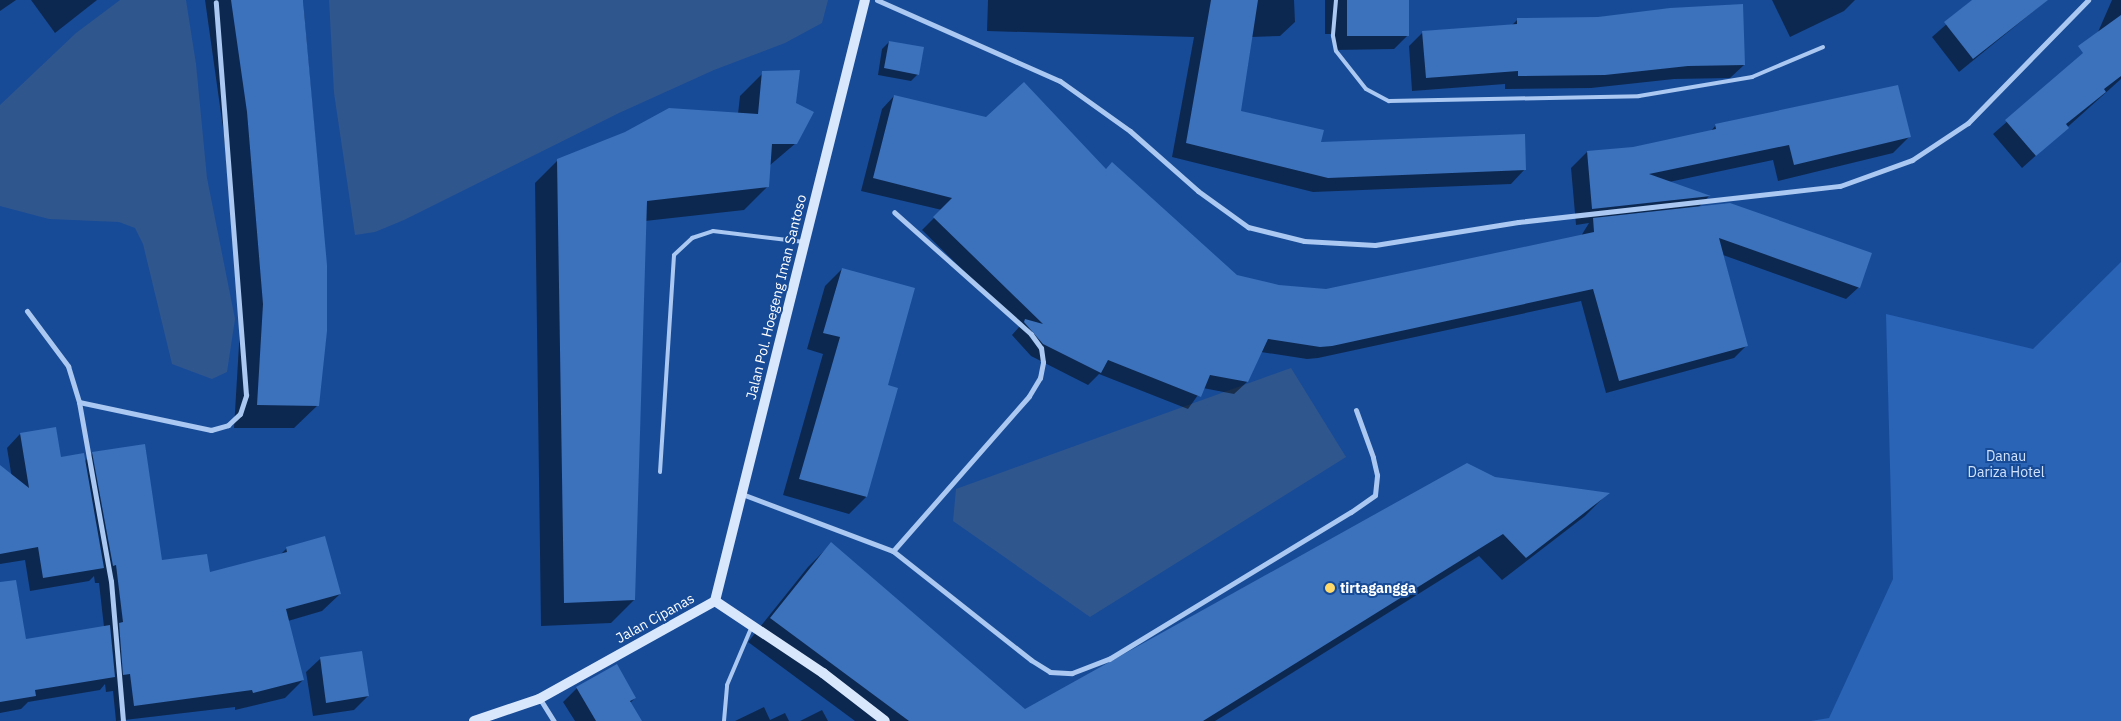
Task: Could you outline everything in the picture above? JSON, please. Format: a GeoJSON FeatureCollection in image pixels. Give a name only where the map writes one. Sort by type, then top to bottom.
{"type":"FeatureCollection","features":[{"type":"Feature","properties":{"kind":"street","name":"Jalan Pol. Hoegeng Iman Santoso"},"geometry":{"type":"LineString","coordinates":[[715,601],[865,0]]}},
{"type":"Feature","properties":{"kind":"street"},"geometry":{"type":"LineString","coordinates":[[877,0],[1060,81],[1130,131],[1198,191],[1248,227],[1304,241],[1375,245],[1518,222],[1840,186],[1912,160],[1968,123],[2088,0]]}},
{"type":"Feature","properties":{"kind":"street"},"geometry":{"type":"LineString","coordinates":[[79,402],[211,430],[228,425],[240,414],[246,395],[216,2]]}},
{"type":"Feature","properties":{"kind":"street"},"geometry":{"type":"LineString","coordinates":[[892,551],[1029,396],[1040,378],[1043,362],[1041,348],[1031,334],[894,212]]}},
{"type":"Feature","properties":{"kind":"street"},"geometry":{"type":"LineString","coordinates":[[27,311],[68,366],[79,402],[111,581],[123,721]]}},
{"type":"Feature","properties":{"kind":"street"},"geometry":{"type":"LineString","coordinates":[[742,494],[892,551],[1030,660],[1050,672],[1072,673],[1109,659],[1343,517],[1375,494],[1376,475],[1373,457],[1356,410]]}},
{"type":"Feature","properties":{"kind":"street","name":"Jalan Cipanas"},"geometry":{"type":"LineString","coordinates":[[474,721],[539,698],[715,601],[823,672],[886,721]]}},
{"type":"Feature","properties":{"kind":"street"},"geometry":{"type":"LineString","coordinates":[[539,698],[554,721]]}},
{"type":"Feature","properties":{"kind":"lane"},"geometry":{"type":"LineString","coordinates":[[1336,0],[1333,36],[1336,51],[1366,89],[1389,101],[1639,96],[1752,77],[1823,48]]}},
{"type":"Feature","properties":{"kind":"lane"},"geometry":{"type":"LineString","coordinates":[[660,472],[674,255],[692,238],[713,231],[804,242]]}},
{"type":"Feature","properties":{"kind":"lane"},"geometry":{"type":"LineString","coordinates":[[724,721],[727,685],[752,626]]}},
{"type":"Feature","properties":{"kind":"green space","name":"Danau Dariza Hotel"},"geometry":{"type":"Polygon","coordinates":[[[2121,262],[2121,721],[1811,721],[1829,718],[1893,579],[1886,314],[2033,349],[2121,262]]]}},
{"type":"Feature","properties":{"kind":"shaded area"},"geometry":{"type":"Polygon","coordinates":[[[120,0],[186,0],[196,64],[207,178],[235,319],[227,372],[212,379],[172,364],[143,244],[135,228],[119,222],[49,219],[0,206],[0,105],[76,33],[120,0]]]}},
{"type":"Feature","properties":{"kind":"shaded area"},"geometry":{"type":"Polygon","coordinates":[[[329,0],[828,0],[822,23],[785,43],[714,70],[619,113],[404,220],[375,232],[355,235],[334,93],[329,0]]]}},
{"type":"Feature","properties":{"kind":"shaded area"},"geometry":{"type":"Polygon","coordinates":[[[1291,368],[1346,457],[1090,617],[953,521],[956,489],[1291,368]]]}},
{"type":"Feature","properties":{"kind":"building"},"geometry":{"type":"Polygon","coordinates":[[[231,0],[303,0],[327,265],[327,331],[319,406],[257,405],[263,304],[247,112],[231,0]]]}},
{"type":"Feature","properties":{"kind":"building"},"geometry":{"type":"Polygon","coordinates":[[[1211,0],[1258,0],[1241,111],[1324,130],[1321,142],[1525,134],[1526,170],[1328,178],[1186,143],[1211,0]]]}},
{"type":"Feature","properties":{"kind":"building"},"geometry":{"type":"Polygon","coordinates":[[[1347,0],[1409,0],[1409,36],[1347,36],[1347,0]]]}},
{"type":"Feature","properties":{"kind":"building"},"geometry":{"type":"Polygon","coordinates":[[[1972,0],[2048,0],[1973,59],[1944,22],[1972,0]]]}},
{"type":"Feature","properties":{"kind":"building"},"geometry":{"type":"Polygon","coordinates":[[[1743,4],[1745,65],[1688,66],[1605,75],[1518,76],[1518,71],[1426,78],[1422,31],[1517,24],[1517,18],[1598,17],[1670,8],[1743,4]]]}},
{"type":"Feature","properties":{"kind":"building"},"geometry":{"type":"Polygon","coordinates":[[[2121,15],[2121,76],[2104,89],[2106,92],[2066,124],[2069,128],[2036,156],[2005,120],[2083,53],[2078,46],[2121,15]]]}},
{"type":"Feature","properties":{"kind":"building"},"geometry":{"type":"Polygon","coordinates":[[[889,41],[924,47],[919,75],[884,68],[889,41]]]}},
{"type":"Feature","properties":{"kind":"building"},"geometry":{"type":"Polygon","coordinates":[[[800,70],[796,103],[814,112],[797,144],[772,144],[769,187],[647,201],[635,600],[564,603],[557,159],[625,132],[669,108],[758,114],[762,71],[800,70]]]}},
{"type":"Feature","properties":{"kind":"building"},"geometry":{"type":"Polygon","coordinates":[[[1024,82],[1106,169],[1112,162],[1237,275],[1279,285],[1326,289],[1594,232],[1593,218],[1730,203],[1872,253],[1860,288],[1719,238],[1748,346],[1619,381],[1593,289],[1332,346],[1320,347],[1268,339],[1248,382],[1210,375],[1201,397],[1108,360],[1101,373],[1043,344],[1024,322],[1025,319],[1043,324],[933,217],[952,198],[873,178],[894,95],[986,117],[1024,82]]]}},
{"type":"Feature","properties":{"kind":"building"},"geometry":{"type":"Polygon","coordinates":[[[1898,85],[1911,137],[1794,165],[1789,145],[1649,174],[1711,196],[1592,209],[1587,151],[1633,147],[1716,129],[1715,124],[1898,85]]]}},
{"type":"Feature","properties":{"kind":"building"},"geometry":{"type":"Polygon","coordinates":[[[842,268],[915,288],[888,385],[898,388],[867,497],[799,479],[840,337],[823,333],[842,268]]]}},
{"type":"Feature","properties":{"kind":"building"},"geometry":{"type":"Polygon","coordinates":[[[56,427],[61,457],[84,453],[104,568],[43,578],[38,547],[0,554],[0,465],[29,488],[20,433],[56,427]]]}},
{"type":"Feature","properties":{"kind":"building"},"geometry":{"type":"Polygon","coordinates":[[[145,444],[162,560],[207,554],[210,572],[287,552],[286,547],[325,536],[341,594],[286,609],[304,680],[253,693],[252,690],[134,706],[130,674],[123,675],[119,623],[123,622],[116,565],[113,566],[92,452],[145,444]]]}},
{"type":"Feature","properties":{"kind":"building","name":"tirtagangga"},"geometry":{"type":"Polygon","coordinates":[[[1467,463],[1495,477],[1610,493],[1526,558],[1503,534],[1203,721],[909,721],[770,618],[831,542],[1025,709],[1467,463]]]}},
{"type":"Feature","properties":{"kind":"building"},"geometry":{"type":"Polygon","coordinates":[[[16,580],[26,639],[110,625],[115,677],[35,690],[36,696],[0,702],[0,582],[16,580]]]}},
{"type":"Feature","properties":{"kind":"building"},"geometry":{"type":"Polygon","coordinates":[[[362,651],[369,696],[326,703],[320,657],[362,651]]]}},
{"type":"Feature","properties":{"kind":"building"},"geometry":{"type":"Polygon","coordinates":[[[617,664],[636,698],[630,701],[642,721],[596,721],[576,687],[617,664]]]}},
{"type":"Feature","properties":{"kind":"place","name":"tirtagangga"},"geometry":{"type":"Point","coordinates":[1330,588]}}]}
